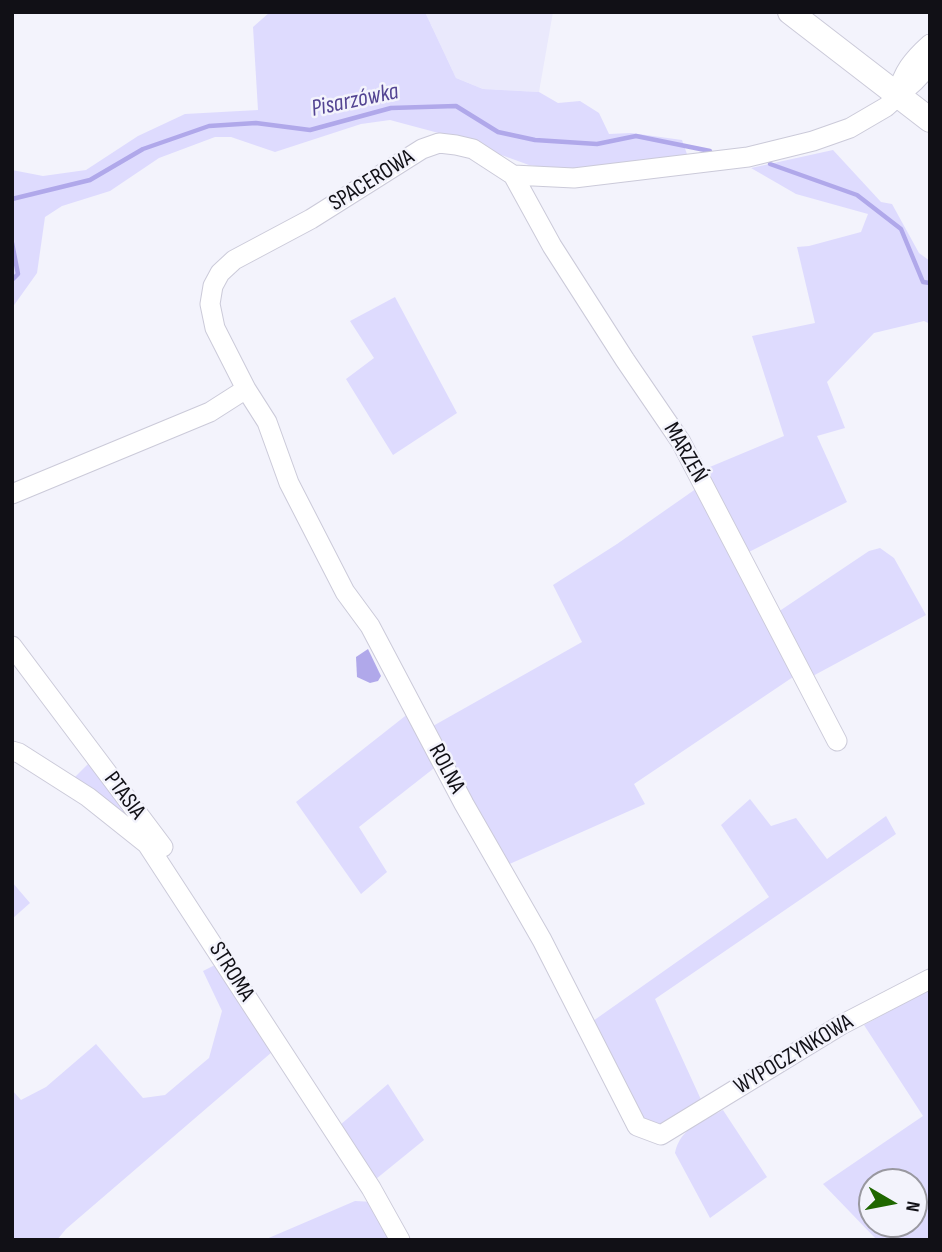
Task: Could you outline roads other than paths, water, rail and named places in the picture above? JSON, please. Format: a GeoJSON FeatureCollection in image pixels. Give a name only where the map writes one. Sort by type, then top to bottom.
{"type":"FeatureCollection","features":[{"type":"Feature","properties":{"kind":"main road"},"geometry":{"type":"LineString","coordinates":[[790,12],[930,120]]}},
{"type":"Feature","properties":{"kind":"street"},"geometry":{"type":"LineString","coordinates":[[897,95],[902,75],[913,59],[930,44]]}},
{"type":"Feature","properties":{"kind":"street"},"geometry":{"type":"LineString","coordinates":[[513,175],[574,178],[748,157],[813,141],[874,116],[930,65]]}},
{"type":"Feature","properties":{"kind":"street","name":"SPACEROWA"},"geometry":{"type":"LineString","coordinates":[[246,389],[215,328],[210,304],[212,286],[220,273],[234,260],[311,219],[422,149],[439,144],[473,149],[513,175]]}},
{"type":"Feature","properties":{"kind":"street","name":"MARZEŃ"},"geometry":{"type":"LineString","coordinates":[[513,175],[552,246],[681,442],[837,741]]}},
{"type":"Feature","properties":{"kind":"street"},"geometry":{"type":"LineString","coordinates":[[12,494],[210,412],[246,389]]}},
{"type":"Feature","properties":{"kind":"street","name":"ROLNA"},"geometry":{"type":"LineString","coordinates":[[246,389],[267,422],[289,483],[345,592],[370,626],[464,804],[542,940],[637,1126],[661,1135]]}},
{"type":"Feature","properties":{"kind":"street","name":"PTASIA"},"geometry":{"type":"LineString","coordinates":[[12,646],[164,849],[231,950]]}},
{"type":"Feature","properties":{"kind":"street","name":"STROMA"},"geometry":{"type":"LineString","coordinates":[[12,751],[88,797],[147,844],[371,1188],[400,1240]]}},
{"type":"Feature","properties":{"kind":"street","name":"WYPOCZYNKOWA"},"geometry":{"type":"LineString","coordinates":[[661,1135],[841,1025],[930,979]]}},
{"type":"Feature","properties":{"kind":"waterway","name":"Pisarzówka"},"geometry":{"type":"LineString","coordinates":[[12,199],[90,180],[143,149],[209,126],[256,123],[310,130],[391,108],[456,106],[498,132],[535,140],[597,144],[636,136],[710,151]]}},
{"type":"Feature","properties":{"kind":"waterway","name":"Pisarzówka"},"geometry":{"type":"LineString","coordinates":[[770,164],[857,195],[901,229],[923,282],[930,283]]}},
{"type":"Feature","properties":{"kind":"waterway","name":"Pisarzówka"},"geometry":{"type":"LineString","coordinates":[[12,243],[18,274],[12,280]]}}]}
